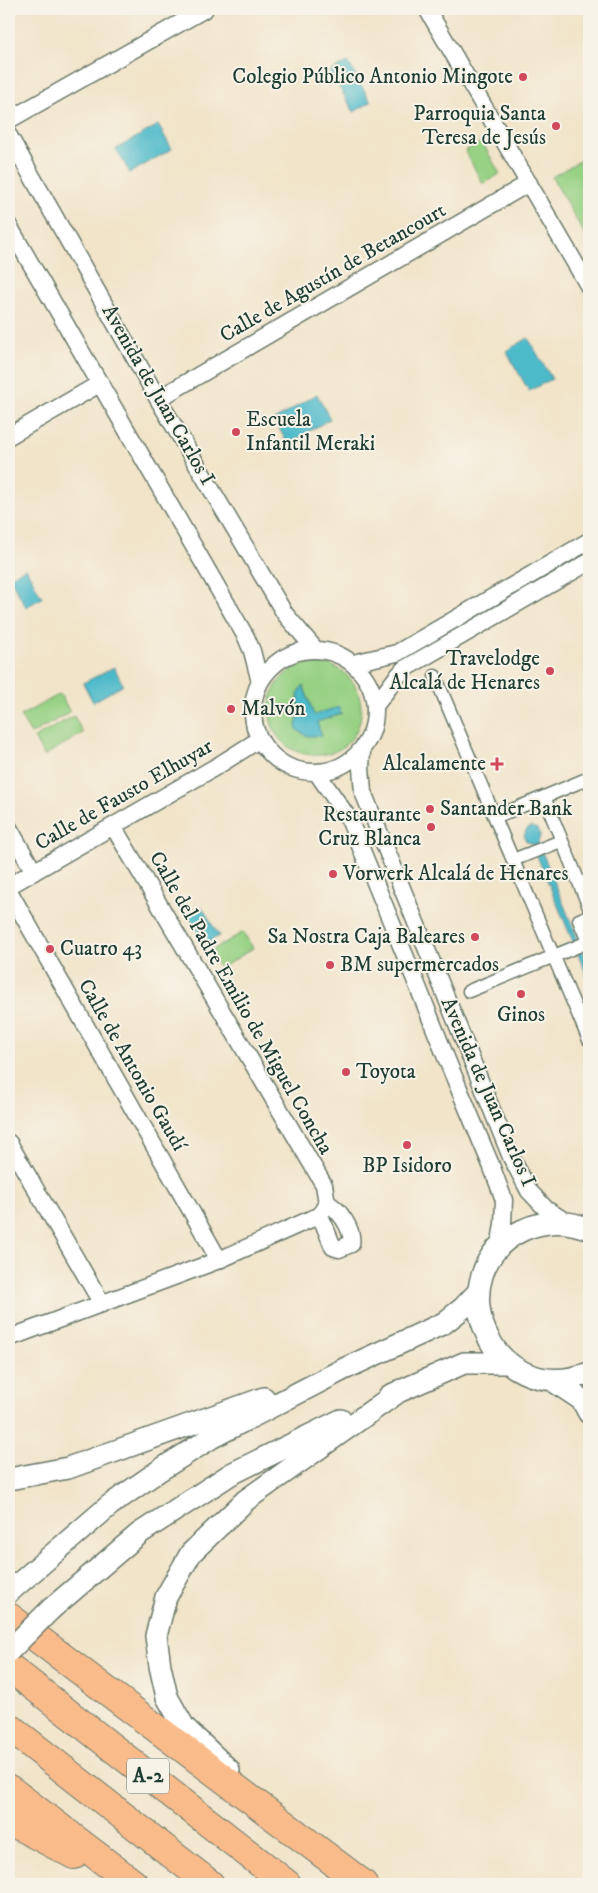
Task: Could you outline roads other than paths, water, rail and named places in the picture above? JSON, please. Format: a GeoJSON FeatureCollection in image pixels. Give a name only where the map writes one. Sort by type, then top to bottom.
{"type":"FeatureCollection","features":[{"type":"Feature","properties":{"kind":"highway"},"geometry":{"type":"LineString","coordinates":[[9,1617],[363,1884]]}},
{"type":"Feature","properties":{"kind":"highway","name":"A-2"},"geometry":{"type":"LineString","coordinates":[[9,1667],[287,1884]]}},
{"type":"Feature","properties":{"kind":"highway","name":"A-2"},"geometry":{"type":"LineString","coordinates":[[9,1727],[210,1884]]}},
{"type":"Feature","properties":{"kind":"highway"},"geometry":{"type":"LineString","coordinates":[[9,1789],[134,1884]]}},
{"type":"Feature","properties":{"kind":"highway"},"geometry":{"type":"LineString","coordinates":[[9,1823],[15,1824],[75,1856],[120,1884]]}},
{"type":"Feature","properties":{"kind":"street"},"geometry":{"type":"LineString","coordinates":[[9,120],[205,9]]}},
{"type":"Feature","properties":{"kind":"street"},"geometry":{"type":"LineString","coordinates":[[427,9],[589,287]]}},
{"type":"Feature","properties":{"kind":"street","name":"Avenida de Juan Carlos I"},"geometry":{"type":"LineString","coordinates":[[9,136],[158,399],[285,614],[315,649]]}},
{"type":"Feature","properties":{"kind":"street","name":"Calle de Agustín de Betancourt"},"geometry":{"type":"LineString","coordinates":[[158,399],[529,183]]}},
{"type":"Feature","properties":{"kind":"street","name":"Avenida de Juan Carlos I"},"geometry":{"type":"LineString","coordinates":[[9,226],[246,637],[252,651],[260,682]]}},
{"type":"Feature","properties":{"kind":"street"},"geometry":{"type":"LineString","coordinates":[[9,436],[101,383]]}},
{"type":"Feature","properties":{"kind":"street"},"geometry":{"type":"LineString","coordinates":[[353,663],[397,653],[589,541]]}},
{"type":"Feature","properties":{"kind":"street"},"geometry":{"type":"LineString","coordinates":[[375,706],[404,670],[589,562]]}},
{"type":"Feature","properties":{"kind":"street"},"geometry":{"type":"LineString","coordinates":[[315,649],[335,653],[353,663],[367,680],[375,706],[372,734],[362,750],[350,762],[334,770],[317,773],[300,771],[284,764],[270,754],[260,739],[254,723],[253,706],[260,682],[278,661],[296,652],[315,649]]}},
{"type":"Feature","properties":{"kind":"street"},"geometry":{"type":"LineString","coordinates":[[435,676],[588,1033]]}},
{"type":"Feature","properties":{"kind":"street","name":"Calle de Fausto Elhuyar"},"geometry":{"type":"LineString","coordinates":[[9,886],[260,739]]}},
{"type":"Feature","properties":{"kind":"street","name":"Avenida de Juan Carlos I"},"geometry":{"type":"LineString","coordinates":[[362,750],[363,792],[511,1157],[529,1191],[546,1209],[568,1223]]}},
{"type":"Feature","properties":{"kind":"street","name":"Avenida de Juan Carlos I"},"geometry":{"type":"LineString","coordinates":[[317,773],[349,819],[491,1165],[504,1200],[504,1224],[499,1248]]}},
{"type":"Feature","properties":{"kind":"street"},"geometry":{"type":"LineString","coordinates":[[495,817],[589,778]]}},
{"type":"Feature","properties":{"kind":"street"},"geometry":{"type":"LineString","coordinates":[[544,797],[561,841],[585,884],[589,907]]}},
{"type":"Feature","properties":{"kind":"street","name":"Calle del Padre Emilio de Miguel Concha"},"geometry":{"type":"LineString","coordinates":[[9,1338],[219,1260],[323,1209],[324,1185],[113,826]]}},
{"type":"Feature","properties":{"kind":"street"},"geometry":{"type":"LineString","coordinates":[[9,828],[34,872]]}},
{"type":"Feature","properties":{"kind":"street"},"geometry":{"type":"LineString","coordinates":[[513,860],[561,841]]}},
{"type":"Feature","properties":{"kind":"street","name":"Calle de Antonio Gaudí"},"geometry":{"type":"LineString","coordinates":[[9,891],[219,1260]]}},
{"type":"Feature","properties":{"kind":"street"},"geometry":{"type":"LineString","coordinates":[[469,991],[583,945],[579,920],[589,916]]}},
{"type":"Feature","properties":{"kind":"street"},"geometry":{"type":"LineString","coordinates":[[9,1144],[102,1304]]}},
{"type":"Feature","properties":{"kind":"street"},"geometry":{"type":"LineString","coordinates":[[589,1229],[568,1223],[549,1223],[531,1227],[508,1239],[499,1248],[486,1268],[479,1291],[480,1311],[485,1331],[495,1349],[509,1363],[528,1374],[552,1380],[567,1379],[589,1373]]}},
{"type":"Feature","properties":{"kind":"street"},"geometry":{"type":"LineString","coordinates":[[14,1586],[110,1505],[160,1470],[211,1438],[344,1369],[444,1323],[463,1308],[479,1291]]}},
{"type":"Feature","properties":{"kind":"street"},"geometry":{"type":"LineString","coordinates":[[9,1651],[51,1609],[140,1533],[231,1474],[401,1390],[464,1363],[509,1363]]}},
{"type":"Feature","properties":{"kind":"street"},"geometry":{"type":"LineString","coordinates":[[9,1479],[68,1468],[344,1369]]}},
{"type":"Feature","properties":{"kind":"street"},"geometry":{"type":"LineString","coordinates":[[552,1380],[582,1400],[589,1412]]}},
{"type":"Feature","properties":{"kind":"street"},"geometry":{"type":"LineString","coordinates":[[287,1826],[184,1727],[167,1697],[156,1636],[166,1597],[191,1553],[246,1500],[401,1390]]}},
{"type":"Feature","properties":{"kind":"water"},"geometry":{"type":"Polygon","coordinates":[[[348,62],[371,102],[354,112],[330,72],[348,62]]]}},
{"type":"Feature","properties":{"kind":"water"},"geometry":{"type":"Polygon","coordinates":[[[158,125],[172,149],[130,173],[116,149],[158,125]]]}},
{"type":"Feature","properties":{"kind":"water"},"geometry":{"type":"Polygon","coordinates":[[[528,338],[552,379],[529,391],[506,351],[528,338]]]}},
{"type":"Feature","properties":{"kind":"water"},"geometry":{"type":"Polygon","coordinates":[[[317,394],[330,419],[288,444],[274,420],[317,394]]]}},
{"type":"Feature","properties":{"kind":"water"},"geometry":{"type":"Polygon","coordinates":[[[26,568],[42,598],[26,607],[9,577],[26,568]]]}},
{"type":"Feature","properties":{"kind":"water"},"geometry":{"type":"Polygon","coordinates":[[[114,667],[123,685],[93,702],[83,683],[114,667]]]}},
{"type":"Feature","properties":{"kind":"water"},"geometry":{"type":"Polygon","coordinates":[[[303,685],[314,715],[339,707],[341,714],[317,722],[322,736],[307,736],[297,730],[296,725],[300,710],[298,694],[303,685]]]}},
{"type":"Feature","properties":{"kind":"water"},"geometry":{"type":"Polygon","coordinates":[[[531,827],[539,832],[538,842],[589,966],[589,980],[532,844],[527,842],[524,837],[526,830],[531,827]]]}},
{"type":"Feature","properties":{"kind":"water"},"geometry":{"type":"Polygon","coordinates":[[[202,907],[219,936],[205,944],[188,915],[202,907]]]}},
{"type":"Feature","properties":{"kind":"place","name":"Colegio Público Antonio Mingote"},"geometry":{"type":"Point","coordinates":[523,77]}},
{"type":"Feature","properties":{"kind":"place","name":"Parroquia Santa Teresa de Jesús"},"geometry":{"type":"Point","coordinates":[556,126]}},
{"type":"Feature","properties":{"kind":"place","name":"Escuela Infantil Meraki"},"geometry":{"type":"Point","coordinates":[236,432]}},
{"type":"Feature","properties":{"kind":"place","name":"Travelodge Alcalá de Henares"},"geometry":{"type":"Point","coordinates":[550,671]}},
{"type":"Feature","properties":{"kind":"place","name":"Malvón"},"geometry":{"type":"Point","coordinates":[231,709]}},
{"type":"Feature","properties":{"kind":"place","name":"Alcalamente"},"geometry":{"type":"Point","coordinates":[497,764]}},
{"type":"Feature","properties":{"kind":"place","name":"Santander Bank"},"geometry":{"type":"Point","coordinates":[430,809]}},
{"type":"Feature","properties":{"kind":"place","name":"Restaurante Cruz Blanca"},"geometry":{"type":"Point","coordinates":[431,827]}},
{"type":"Feature","properties":{"kind":"place","name":"Vorwerk Alcalá de Henares"},"geometry":{"type":"Point","coordinates":[333,874]}},
{"type":"Feature","properties":{"kind":"place","name":"Sa Nostra Caja Baleares"},"geometry":{"type":"Point","coordinates":[475,937]}},
{"type":"Feature","properties":{"kind":"place","name":"Cuatro 43"},"geometry":{"type":"Point","coordinates":[50,949]}},
{"type":"Feature","properties":{"kind":"place","name":"BM supermercados"},"geometry":{"type":"Point","coordinates":[330,965]}},
{"type":"Feature","properties":{"kind":"place","name":"Ginos"},"geometry":{"type":"Point","coordinates":[521,994]}},
{"type":"Feature","properties":{"kind":"place","name":"Toyota"},"geometry":{"type":"Point","coordinates":[346,1072]}},
{"type":"Feature","properties":{"kind":"place","name":"BP Isidoro"},"geometry":{"type":"Point","coordinates":[407,1145]}}]}
